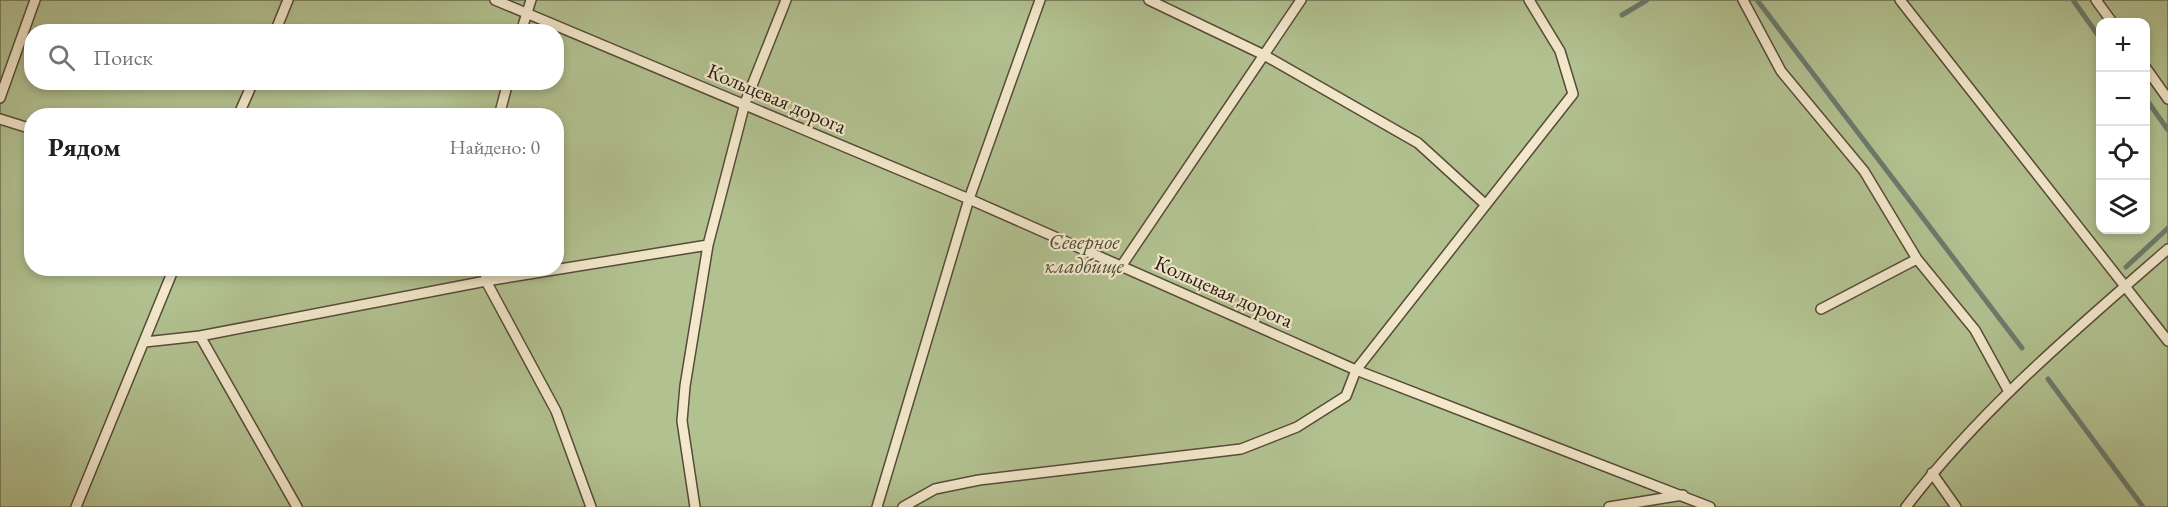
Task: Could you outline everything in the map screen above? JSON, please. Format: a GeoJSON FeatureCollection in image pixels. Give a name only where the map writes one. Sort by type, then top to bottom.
{"type":"FeatureCollection","features":[{"type":"Feature","properties":{"kind":"lane"},"geometry":{"type":"LineString","coordinates":[[26,24],[35,0]]}},
{"type":"Feature","properties":{"kind":"lane"},"geometry":{"type":"LineString","coordinates":[[278,24],[288,0]]}},
{"type":"Feature","properties":{"kind":"lane","name":"Кольцевая дорога"},"geometry":{"type":"LineString","coordinates":[[495,0],[553,24]]}},
{"type":"Feature","properties":{"kind":"lane"},"geometry":{"type":"LineString","coordinates":[[523,24],[531,0]]}},
{"type":"Feature","properties":{"kind":"lane"},"geometry":{"type":"LineString","coordinates":[[695,507],[682,421],[685,386],[708,245],[745,103],[786,0]]}},
{"type":"Feature","properties":{"kind":"lane"},"geometry":{"type":"LineString","coordinates":[[877,507],[969,199],[1040,0]]}},
{"type":"Feature","properties":{"kind":"lane"},"geometry":{"type":"LineString","coordinates":[[1149,0],[1264,55],[1418,143],[1486,205]]}},
{"type":"Feature","properties":{"kind":"lane"},"geometry":{"type":"LineString","coordinates":[[1122,265],[1301,0]]}},
{"type":"Feature","properties":{"kind":"lane"},"geometry":{"type":"LineString","coordinates":[[903,507],[935,489],[979,480],[1241,449],[1297,427],[1346,396],[1356,369],[1574,94],[1560,51],[1528,0]]}},
{"type":"Feature","properties":{"kind":"lane"},"geometry":{"type":"LineString","coordinates":[[1743,0],[1780,71],[1864,171],[1917,259],[1975,330],[2008,390]]}},
{"type":"Feature","properties":{"kind":"lane"},"geometry":{"type":"LineString","coordinates":[[1900,0],[2127,285],[2168,341]]}},
{"type":"Feature","properties":{"kind":"lane"},"geometry":{"type":"LineString","coordinates":[[2096,0],[2109,18]]}},
{"type":"Feature","properties":{"kind":"lane","name":"Кольцевая дорога"},"geometry":{"type":"LineString","coordinates":[[564,29],[969,199],[1356,369],[1710,507]]}},
{"type":"Feature","properties":{"kind":"lane"},"geometry":{"type":"LineString","coordinates":[[0,98],[24,31]]}},
{"type":"Feature","properties":{"kind":"lane"},"geometry":{"type":"LineString","coordinates":[[2148,72],[2168,99]]}},
{"type":"Feature","properties":{"kind":"lane"},"geometry":{"type":"LineString","coordinates":[[242,108],[249,90]]}},
{"type":"Feature","properties":{"kind":"lane"},"geometry":{"type":"LineString","coordinates":[[501,108],[506,90]]}},
{"type":"Feature","properties":{"kind":"lane"},"geometry":{"type":"LineString","coordinates":[[0,119],[24,126]]}},
{"type":"Feature","properties":{"kind":"lane"},"geometry":{"type":"LineString","coordinates":[[564,268],[708,245]]}},
{"type":"Feature","properties":{"kind":"lane"},"geometry":{"type":"LineString","coordinates":[[1906,507],[1932,473],[2008,390],[2168,249]]}},
{"type":"Feature","properties":{"kind":"lane"},"geometry":{"type":"LineString","coordinates":[[1821,309],[1917,259]]}},
{"type":"Feature","properties":{"kind":"lane"},"geometry":{"type":"LineString","coordinates":[[76,507],[171,276]]}},
{"type":"Feature","properties":{"kind":"lane"},"geometry":{"type":"LineString","coordinates":[[486,276],[486,281],[556,411],[591,507]]}},
{"type":"Feature","properties":{"kind":"lane"},"geometry":{"type":"LineString","coordinates":[[145,342],[200,336],[517,276]]}},
{"type":"Feature","properties":{"kind":"lane"},"geometry":{"type":"LineString","coordinates":[[200,336],[297,507]]}},
{"type":"Feature","properties":{"kind":"lane"},"geometry":{"type":"LineString","coordinates":[[1932,473],[1956,507]]}},
{"type":"Feature","properties":{"kind":"lane"},"geometry":{"type":"LineString","coordinates":[[1609,507],[1683,495]]}},
{"type":"Feature","properties":{"kind":"green space","name":"Северное кладбище"},"geometry":{"type":"Polygon","coordinates":[[[0,0],[2168,0],[2168,507],[0,507],[0,0]]]}},
{"type":"Feature","properties":{"kind":"waterway"},"geometry":{"type":"LineString","coordinates":[[1622,15],[1647,0]]}},
{"type":"Feature","properties":{"kind":"waterway"},"geometry":{"type":"LineString","coordinates":[[1757,0],[2022,348]]}},
{"type":"Feature","properties":{"kind":"waterway"},"geometry":{"type":"LineString","coordinates":[[2073,0],[2096,32]]}},
{"type":"Feature","properties":{"kind":"waterway"},"geometry":{"type":"LineString","coordinates":[[2150,105],[2168,130]]}},
{"type":"Feature","properties":{"kind":"waterway"},"geometry":{"type":"LineString","coordinates":[[2126,267],[2168,228]]}},
{"type":"Feature","properties":{"kind":"waterway"},"geometry":{"type":"LineString","coordinates":[[2048,379],[2143,507]]}}]}
